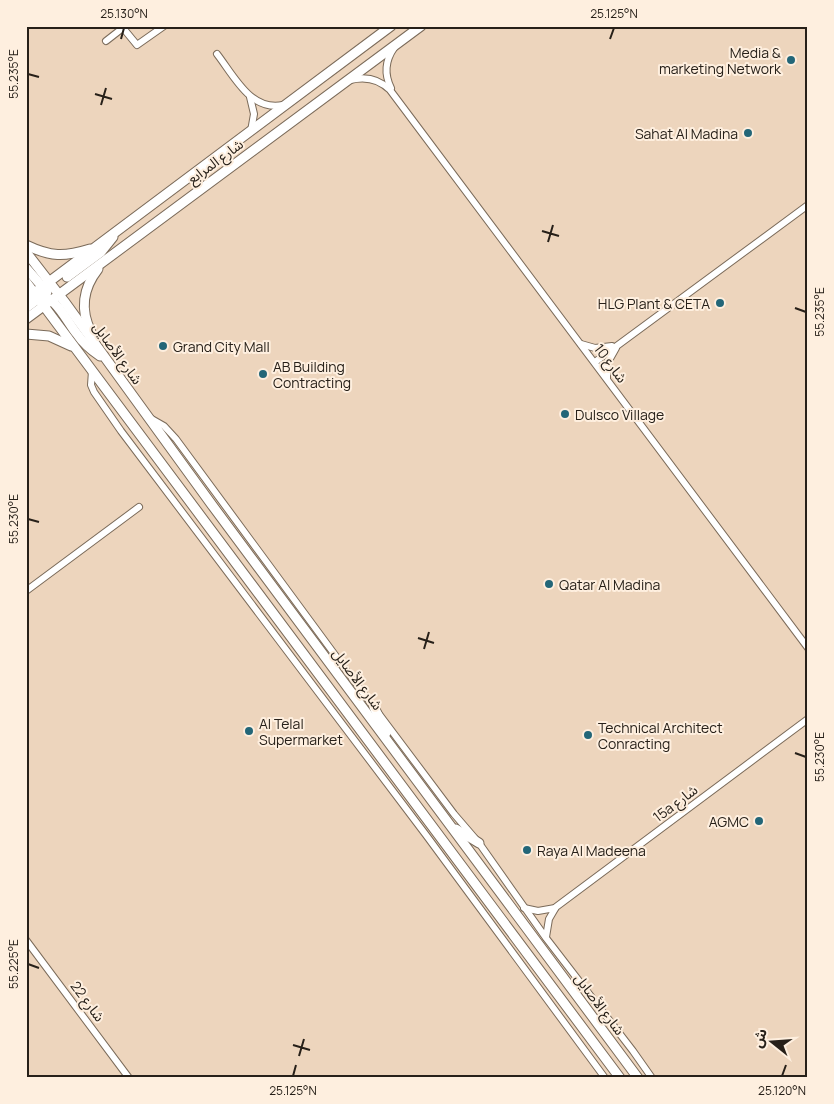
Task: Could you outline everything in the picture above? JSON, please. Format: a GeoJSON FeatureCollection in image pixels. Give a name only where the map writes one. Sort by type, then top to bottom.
{"type":"FeatureCollection","features":[{"type":"Feature","properties":{"kind":"main road","name":"شارع المرابع"},"geometry":{"type":"LineString","coordinates":[[26,319],[46,294],[97,247],[391,26]]}},
{"type":"Feature","properties":{"kind":"main road","name":"شارع المرابع"},"geometry":{"type":"LineString","coordinates":[[26,299],[46,294],[106,259],[421,26]]}},
{"type":"Feature","properties":{"kind":"main road"},"geometry":{"type":"LineString","coordinates":[[26,308],[101,252],[108,245],[114,234]]}},
{"type":"Feature","properties":{"kind":"main road"},"geometry":{"type":"LineString","coordinates":[[26,245],[42,253],[64,256],[97,247]]}},
{"type":"Feature","properties":{"kind":"main road","name":"شارع الأصايل"},"geometry":{"type":"LineString","coordinates":[[26,252],[76,351],[620,1078]]}},
{"type":"Feature","properties":{"kind":"main road"},"geometry":{"type":"LineString","coordinates":[[106,259],[90,280],[84,304],[87,324],[107,360]]}},
{"type":"Feature","properties":{"kind":"main road"},"geometry":{"type":"LineString","coordinates":[[26,268],[46,294]]}},
{"type":"Feature","properties":{"kind":"main road","name":"شارع الأصايل"},"geometry":{"type":"LineString","coordinates":[[26,282],[46,294],[107,360],[148,418],[638,1078]]}},
{"type":"Feature","properties":{"kind":"main road"},"geometry":{"type":"LineString","coordinates":[[26,334],[41,334],[56,338],[76,351]]}},
{"type":"Feature","properties":{"kind":"main road"},"geometry":{"type":"LineString","coordinates":[[374,707],[388,741]]}},
{"type":"Feature","properties":{"kind":"main road"},"geometry":{"type":"LineString","coordinates":[[451,825],[479,844]]}},
{"type":"Feature","properties":{"kind":"street"},"geometry":{"type":"LineString","coordinates":[[106,41],[124,27],[137,45],[164,26]]}},
{"type":"Feature","properties":{"kind":"street","name":"شارع 10"},"geometry":{"type":"LineString","coordinates":[[394,94],[387,78],[386,67],[396,45]]}},
{"type":"Feature","properties":{"kind":"street"},"geometry":{"type":"LineString","coordinates":[[217,54],[254,100],[266,106],[278,106],[289,102]]}},
{"type":"Feature","properties":{"kind":"street","name":"شارع 10"},"geometry":{"type":"LineString","coordinates":[[347,82],[360,78],[372,79],[383,83],[394,94],[808,648]]}},
{"type":"Feature","properties":{"kind":"street"},"geometry":{"type":"LineString","coordinates":[[249,96],[254,114],[250,132]]}},
{"type":"Feature","properties":{"kind":"street"},"geometry":{"type":"LineString","coordinates":[[595,362],[808,205]]}},
{"type":"Feature","properties":{"kind":"street"},"geometry":{"type":"LineString","coordinates":[[581,344],[600,349],[618,345]]}},
{"type":"Feature","properties":{"kind":"street"},"geometry":{"type":"LineString","coordinates":[[607,379],[607,364],[618,345]]}},
{"type":"Feature","properties":{"kind":"street"},"geometry":{"type":"LineString","coordinates":[[92,371],[91,385],[94,392],[130,443],[426,835],[605,1078]]}},
{"type":"Feature","properties":{"kind":"street"},"geometry":{"type":"LineString","coordinates":[[148,418],[159,423],[172,434],[652,1078]]}},
{"type":"Feature","properties":{"kind":"street"},"geometry":{"type":"LineString","coordinates":[[26,592],[139,507]]}},
{"type":"Feature","properties":{"kind":"street","name":"15a شارع"},"geometry":{"type":"LineString","coordinates":[[556,907],[808,719]]}},
{"type":"Feature","properties":{"kind":"street"},"geometry":{"type":"LineString","coordinates":[[524,908],[543,911],[556,907]]}},
{"type":"Feature","properties":{"kind":"street"},"geometry":{"type":"LineString","coordinates":[[546,938],[549,919],[556,907]]}},
{"type":"Feature","properties":{"kind":"street","name":"شارع 22"},"geometry":{"type":"LineString","coordinates":[[26,940],[129,1078]]}},
{"type":"Feature","properties":{"kind":"shaded area"},"geometry":{"type":"Polygon","coordinates":[[[26,26],[808,26],[808,1078],[26,1078],[26,26]]]}},
{"type":"Feature","properties":{"kind":"place","name":"Media & marketing Network"},"geometry":{"type":"Point","coordinates":[791,60]}},
{"type":"Feature","properties":{"kind":"place","name":"Sahat Al Madina"},"geometry":{"type":"Point","coordinates":[748,133]}},
{"type":"Feature","properties":{"kind":"place","name":"HLG Plant & CETA"},"geometry":{"type":"Point","coordinates":[720,303]}},
{"type":"Feature","properties":{"kind":"place","name":"Grand City Mall"},"geometry":{"type":"Point","coordinates":[163,346]}},
{"type":"Feature","properties":{"kind":"place","name":"AB Building Contracting"},"geometry":{"type":"Point","coordinates":[263,374]}},
{"type":"Feature","properties":{"kind":"place","name":"Dulsco Village"},"geometry":{"type":"Point","coordinates":[565,414]}},
{"type":"Feature","properties":{"kind":"place","name":"Qatar Al Madina"},"geometry":{"type":"Point","coordinates":[549,584]}},
{"type":"Feature","properties":{"kind":"place","name":"Al Telal Supermarket"},"geometry":{"type":"Point","coordinates":[249,731]}},
{"type":"Feature","properties":{"kind":"place","name":"Technical Architect Conracting"},"geometry":{"type":"Point","coordinates":[588,735]}},
{"type":"Feature","properties":{"kind":"place","name":"AGMC"},"geometry":{"type":"Point","coordinates":[759,821]}},
{"type":"Feature","properties":{"kind":"place","name":"Raya Al Madeena"},"geometry":{"type":"Point","coordinates":[527,850]}}]}
